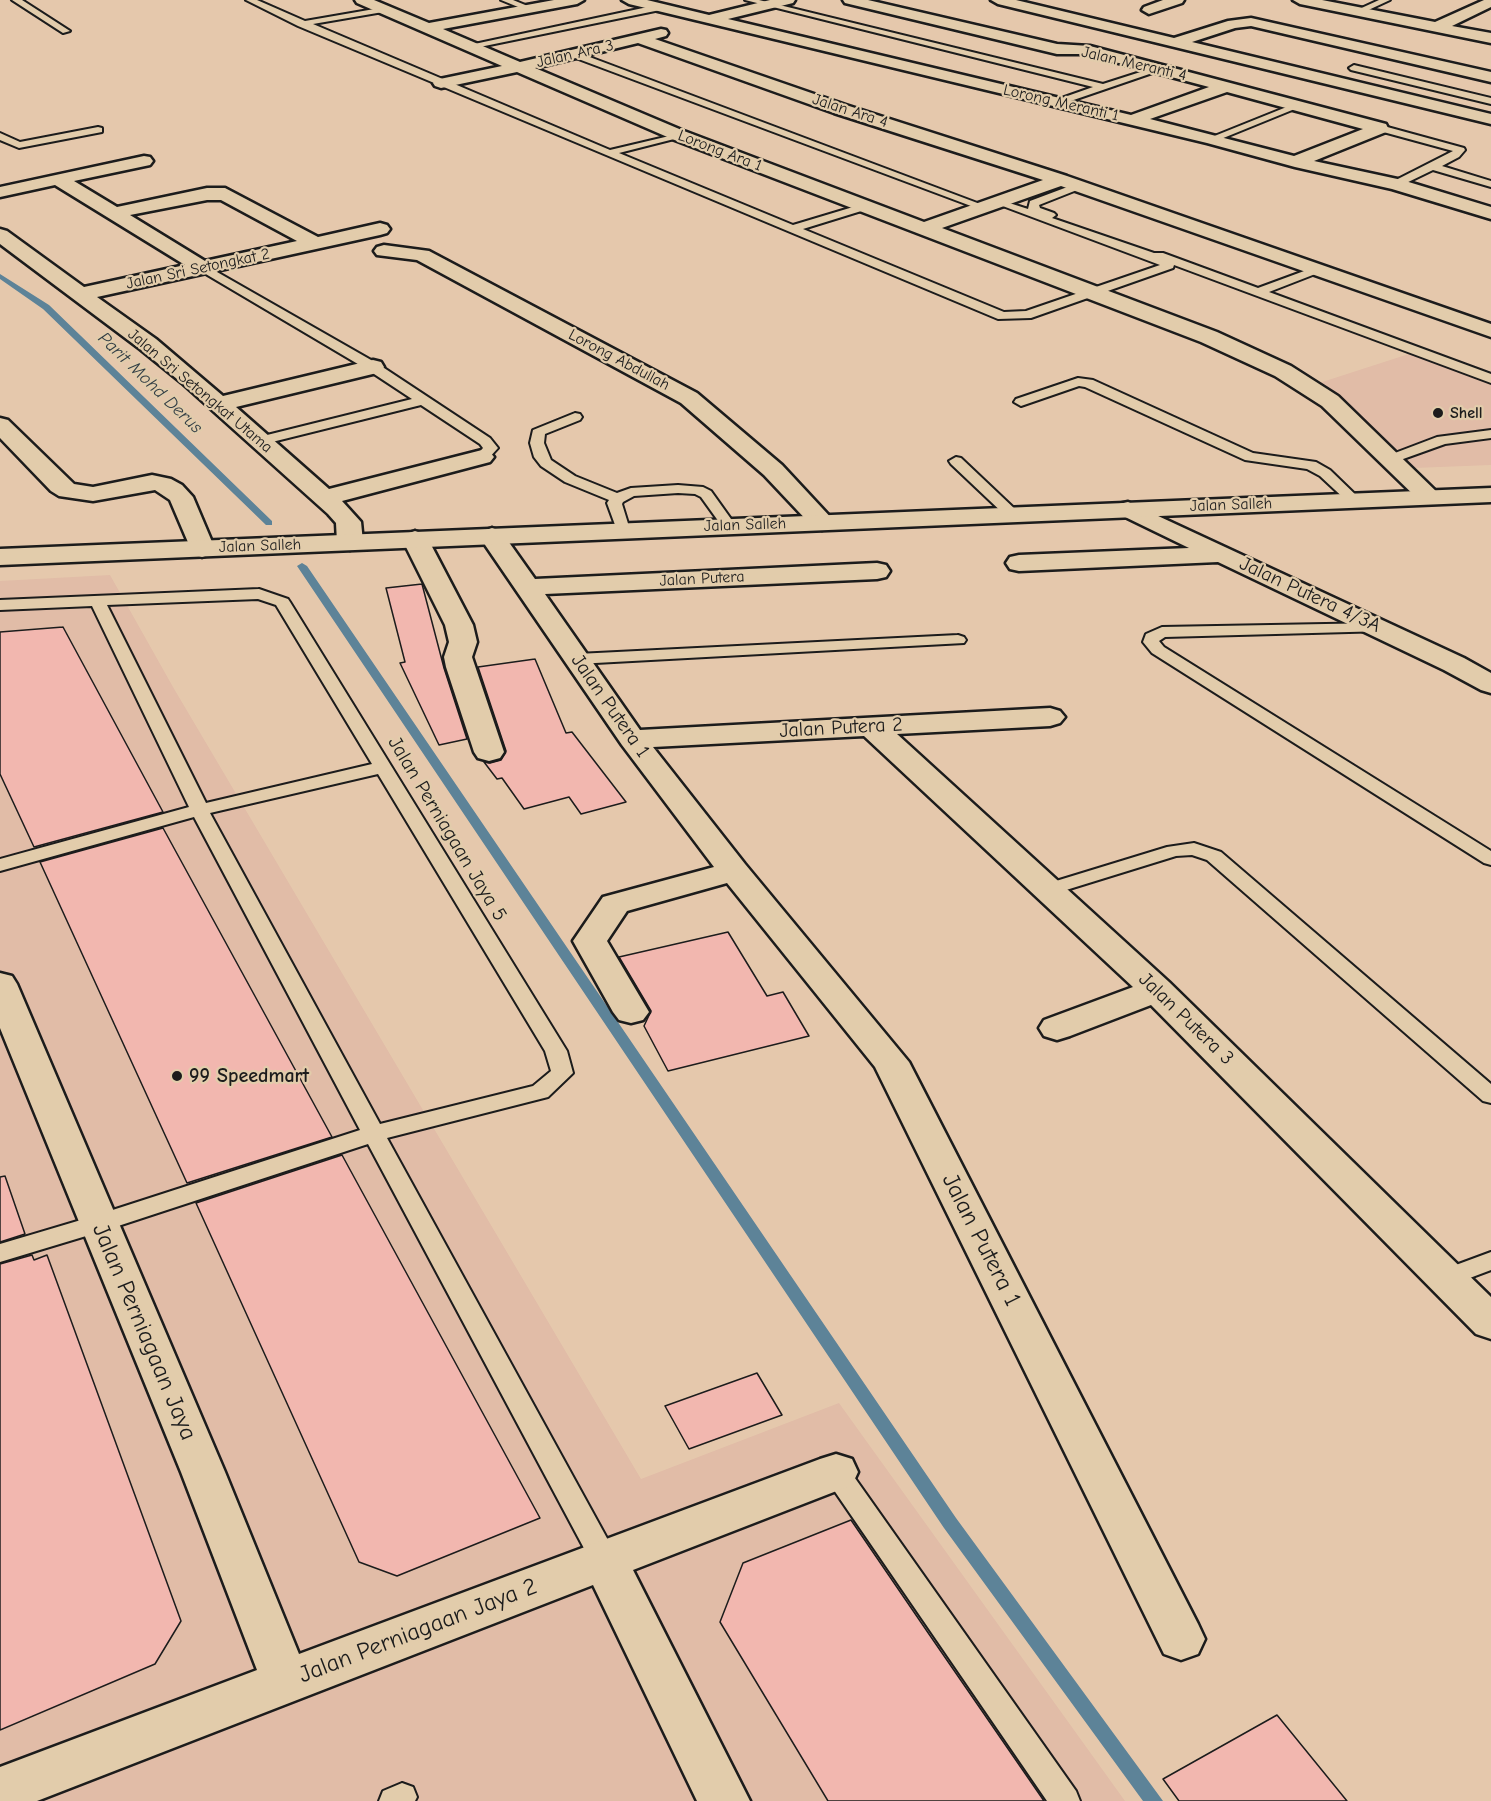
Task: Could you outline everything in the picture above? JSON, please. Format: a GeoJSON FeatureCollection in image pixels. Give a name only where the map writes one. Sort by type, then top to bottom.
{"type":"FeatureCollection","features":[{"type":"Feature","properties":{"kind":"street","name":"Lorong Ara 1"},"geometry":{"type":"LineString","coordinates":[[362,0],[678,135],[1209,337],[1283,371],[1330,401],[1430,497]]}},
{"type":"Feature","properties":{"kind":"street"},"geometry":{"type":"LineString","coordinates":[[427,28],[577,0]]}},
{"type":"Feature","properties":{"kind":"street","name":"Lorong Meranti 1"},"geometry":{"type":"LineString","coordinates":[[629,0],[1212,139],[1295,162],[1396,183],[1491,213]]}},
{"type":"Feature","properties":{"kind":"street"},"geometry":{"type":"LineString","coordinates":[[708,20],[788,0]]}},
{"type":"Feature","properties":{"kind":"street","name":"Jalan Meranti 4"},"geometry":{"type":"LineString","coordinates":[[850,0],[1058,49],[1085,50],[1380,128]]}},
{"type":"Feature","properties":{"kind":"street"},"geometry":{"type":"LineString","coordinates":[[998,0],[1491,119]]}},
{"type":"Feature","properties":{"kind":"street"},"geometry":{"type":"LineString","coordinates":[[1149,10],[1177,0]]}},
{"type":"Feature","properties":{"kind":"street"},"geometry":{"type":"LineString","coordinates":[[1300,0],[1491,38]]}},
{"type":"Feature","properties":{"kind":"street"},"geometry":{"type":"LineString","coordinates":[[1437,27],[1491,2]]}},
{"type":"Feature","properties":{"kind":"street","name":"Jalan Ara 3"},"geometry":{"type":"LineString","coordinates":[[441,83],[576,55],[708,20]]}},
{"type":"Feature","properties":{"kind":"street"},"geometry":{"type":"LineString","coordinates":[[1177,42],[1233,24],[1251,22],[1491,77]]}},
{"type":"Feature","properties":{"kind":"street","name":"Jalan Ara 4"},"geometry":{"type":"LineString","coordinates":[[640,39],[840,109],[1070,183],[1491,331]]}},
{"type":"Feature","properties":{"kind":"street"},"geometry":{"type":"LineString","coordinates":[[1328,79],[1389,55]]}},
{"type":"Feature","properties":{"kind":"street"},"geometry":{"type":"LineString","coordinates":[[1132,120],[1225,87]]}},
{"type":"Feature","properties":{"kind":"street"},"geometry":{"type":"LineString","coordinates":[[1295,162],[1380,128]]}},
{"type":"Feature","properties":{"kind":"street"},"geometry":{"type":"LineString","coordinates":[[0,192],[144,161]]}},
{"type":"Feature","properties":{"kind":"street"},"geometry":{"type":"LineString","coordinates":[[58,179],[203,268]]}},
{"type":"Feature","properties":{"kind":"street"},"geometry":{"type":"LineString","coordinates":[[924,228],[990,205],[1070,183]]}},
{"type":"Feature","properties":{"kind":"street","name":"Jalan Sri Setongkat 2"},"geometry":{"type":"LineString","coordinates":[[115,213],[207,194],[225,194],[315,243]]}},
{"type":"Feature","properties":{"kind":"street","name":"Jalan Sri Setongkat 2"},"geometry":{"type":"LineString","coordinates":[[81,294],[380,229]]}},
{"type":"Feature","properties":{"kind":"street","name":"Jalan Sri Setongkat Utama"},"geometry":{"type":"LineString","coordinates":[[0,235],[148,344],[260,441],[348,522],[350,542]]}},
{"type":"Feature","properties":{"kind":"street","name":"Lorong Abdullah"},"geometry":{"type":"LineString","coordinates":[[384,251],[422,255],[689,398],[772,470],[822,522]]}},
{"type":"Feature","properties":{"kind":"street"},"geometry":{"type":"LineString","coordinates":[[218,405],[373,367]]}},
{"type":"Feature","properties":{"kind":"street"},"geometry":{"type":"LineString","coordinates":[[0,425],[60,486],[68,491],[93,494],[152,482],[173,490],[181,497],[202,549]]}},
{"type":"Feature","properties":{"kind":"street"},"geometry":{"type":"LineString","coordinates":[[324,498],[482,457]]}},
{"type":"Feature","properties":{"kind":"street","name":"Jalan Salleh"},"geometry":{"type":"LineString","coordinates":[[0,557],[1491,495]]}},
{"type":"Feature","properties":{"kind":"street","name":"Jalan Putera 4/3A"},"geometry":{"type":"LineString","coordinates":[[1128,509],[1380,628],[1491,684]]}},
{"type":"Feature","properties":{"kind":"street","name":"Jalan Putera 1"},"geometry":{"type":"LineString","coordinates":[[492,536],[632,739],[734,872],[891,1062],[1181,1638]]}},
{"type":"Feature","properties":{"kind":"street"},"geometry":{"type":"LineString","coordinates":[[415,539],[459,625],[464,642],[458,657],[460,668],[489,752]]}},
{"type":"Feature","properties":{"kind":"street"},"geometry":{"type":"LineString","coordinates":[[1019,563],[1223,554]]}},
{"type":"Feature","properties":{"kind":"street","name":"Jalan Putera"},"geometry":{"type":"LineString","coordinates":[[527,587],[877,571]]}},
{"type":"Feature","properties":{"kind":"street","name":"Jalan Putera 2"},"geometry":{"type":"LineString","coordinates":[[632,739],[1050,717]]}},
{"type":"Feature","properties":{"kind":"street","name":"Jalan Putera 3"},"geometry":{"type":"LineString","coordinates":[[871,726],[1157,990],[1491,1323]]}},
{"type":"Feature","properties":{"kind":"street"},"geometry":{"type":"LineString","coordinates":[[631,1012],[590,941],[615,904],[734,872]]}},
{"type":"Feature","properties":{"kind":"street","name":"Jalan Perniagaan Jaya"},"geometry":{"type":"LineString","coordinates":[[0,984],[203,1472],[286,1682]]}},
{"type":"Feature","properties":{"kind":"street"},"geometry":{"type":"LineString","coordinates":[[1057,1028],[1157,990]]}},
{"type":"Feature","properties":{"kind":"street","name":"Jalan Perniagaan Jaya 2"},"geometry":{"type":"LineString","coordinates":[[0,1791],[836,1472]]}},
{"type":"Feature","properties":{"kind":"street"},"geometry":{"type":"LineString","coordinates":[[604,1559],[724,1801]]}},
{"type":"Feature","properties":{"kind":"lane"},"geometry":{"type":"LineString","coordinates":[[16,0],[66,31]]}},
{"type":"Feature","properties":{"kind":"lane"},"geometry":{"type":"LineString","coordinates":[[250,0],[441,83],[1002,316],[1020,317],[1169,266],[1160,259],[990,205],[576,55]]}},
{"type":"Feature","properties":{"kind":"lane"},"geometry":{"type":"LineString","coordinates":[[505,0],[531,9]]}},
{"type":"Feature","properties":{"kind":"lane"},"geometry":{"type":"LineString","coordinates":[[749,0],[1104,87]]}},
{"type":"Feature","properties":{"kind":"lane"},"geometry":{"type":"LineString","coordinates":[[1359,11],[1386,0]]}},
{"type":"Feature","properties":{"kind":"lane"},"geometry":{"type":"LineString","coordinates":[[470,46],[657,8]]}},
{"type":"Feature","properties":{"kind":"lane"},"geometry":{"type":"LineString","coordinates":[[301,24],[382,9]]}},
{"type":"Feature","properties":{"kind":"lane"},"geometry":{"type":"LineString","coordinates":[[1354,68],[1491,101]]}},
{"type":"Feature","properties":{"kind":"lane"},"geometry":{"type":"LineString","coordinates":[[1059,102],[1159,69]]}},
{"type":"Feature","properties":{"kind":"lane"},"geometry":{"type":"LineString","coordinates":[[1212,139],[1297,106]]}},
{"type":"Feature","properties":{"kind":"lane"},"geometry":{"type":"LineString","coordinates":[[1380,128],[1460,150],[1396,183]]}},
{"type":"Feature","properties":{"kind":"lane"},"geometry":{"type":"LineString","coordinates":[[0,136],[19,145],[98,130]]}},
{"type":"Feature","properties":{"kind":"lane"},"geometry":{"type":"LineString","coordinates":[[609,153],[678,135]]}},
{"type":"Feature","properties":{"kind":"lane"},"geometry":{"type":"LineString","coordinates":[[1431,166],[1491,184]]}},
{"type":"Feature","properties":{"kind":"lane"},"geometry":{"type":"LineString","coordinates":[[1070,183],[1038,200],[1034,203],[1034,210],[1260,291],[1491,379]]}},
{"type":"Feature","properties":{"kind":"lane"},"geometry":{"type":"LineString","coordinates":[[792,229],[867,206]]}},
{"type":"Feature","properties":{"kind":"lane"},"geometry":{"type":"LineString","coordinates":[[203,268],[373,367],[486,441],[491,448],[482,457]]}},
{"type":"Feature","properties":{"kind":"lane"},"geometry":{"type":"LineString","coordinates":[[1260,291],[1319,269]]}},
{"type":"Feature","properties":{"kind":"lane"},"geometry":{"type":"LineString","coordinates":[[1021,402],[1078,382],[1088,382],[1236,452],[1250,457],[1295,462],[1319,469],[1354,500]]}},
{"type":"Feature","properties":{"kind":"lane"},"geometry":{"type":"LineString","coordinates":[[260,441],[423,400]]}},
{"type":"Feature","properties":{"kind":"lane"},"geometry":{"type":"LineString","coordinates":[[575,417],[543,429],[538,434],[537,443],[541,457],[546,463],[570,478],[618,499]]}},
{"type":"Feature","properties":{"kind":"lane"},"geometry":{"type":"LineString","coordinates":[[1392,459],[1442,440],[1491,434]]}},
{"type":"Feature","properties":{"kind":"lane"},"geometry":{"type":"LineString","coordinates":[[956,461],[1012,514]]}},
{"type":"Feature","properties":{"kind":"lane"},"geometry":{"type":"LineString","coordinates":[[623,531],[614,503],[631,492],[698,490],[706,494],[729,526]]}},
{"type":"Feature","properties":{"kind":"lane","name":"Jalan Perniagaan Jaya 5"},"geometry":{"type":"LineString","coordinates":[[0,606],[259,594],[282,602],[556,1051],[561,1073],[540,1092],[375,1133]]}},
{"type":"Feature","properties":{"kind":"lane"},"geometry":{"type":"LineString","coordinates":[[97,600],[199,810],[604,1559]]}},
{"type":"Feature","properties":{"kind":"lane"},"geometry":{"type":"LineString","coordinates":[[1380,628],[1162,632],[1152,637],[1151,642],[1158,650],[1491,859]]}},
{"type":"Feature","properties":{"kind":"lane"},"geometry":{"type":"LineString","coordinates":[[577,658],[958,640]]}},
{"type":"Feature","properties":{"kind":"lane"},"geometry":{"type":"LineString","coordinates":[[0,865],[199,810],[383,767]]}},
{"type":"Feature","properties":{"kind":"lane"},"geometry":{"type":"LineString","coordinates":[[1050,889],[1174,851],[1194,849],[1214,856],[1491,1096]]}},
{"type":"Feature","properties":{"kind":"lane"},"geometry":{"type":"LineString","coordinates":[[0,1253],[98,1224],[375,1133]]}},
{"type":"Feature","properties":{"kind":"lane"},"geometry":{"type":"LineString","coordinates":[[1446,1278],[1491,1261]]}},
{"type":"Feature","properties":{"kind":"lane"},"geometry":{"type":"LineString","coordinates":[[836,1472],[1065,1801]]}},
{"type":"Feature","properties":{"kind":"shaded area"},"geometry":{"type":"Polygon","coordinates":[[[1415,352],[1491,381],[1491,465],[1414,468],[1336,398],[1316,384],[1415,352]]]}},
{"type":"Feature","properties":{"kind":"shaded area"},"geometry":{"type":"Polygon","coordinates":[[[110,575],[173,687],[641,1479],[839,1403],[1125,1801],[0,1801],[0,581],[110,575]]]}},
{"type":"Feature","properties":{"kind":"building"},"geometry":{"type":"Polygon","coordinates":[[[422,584],[444,668],[467,739],[439,745],[400,663],[405,662],[386,588],[422,584]]]}},
{"type":"Feature","properties":{"kind":"building"},"geometry":{"type":"Polygon","coordinates":[[[63,627],[163,812],[34,847],[0,774],[0,632],[63,627]]]}},
{"type":"Feature","properties":{"kind":"building"},"geometry":{"type":"Polygon","coordinates":[[[535,659],[566,733],[572,732],[626,802],[581,814],[569,797],[524,809],[502,778],[497,779],[484,762],[501,760],[506,751],[478,667],[535,659]]]}},
{"type":"Feature","properties":{"kind":"building"},"geometry":{"type":"Polygon","coordinates":[[[163,828],[332,1137],[187,1183],[40,862],[163,828]]]}},
{"type":"Feature","properties":{"kind":"building"},"geometry":{"type":"Polygon","coordinates":[[[728,932],[767,996],[783,992],[809,1036],[668,1071],[644,1026],[651,1011],[619,957],[728,932]]]}},
{"type":"Feature","properties":{"kind":"building"},"geometry":{"type":"Polygon","coordinates":[[[342,1155],[540,1518],[397,1576],[359,1562],[196,1203],[342,1155]]]}},
{"type":"Feature","properties":{"kind":"building"},"geometry":{"type":"Polygon","coordinates":[[[5,1176],[25,1234],[0,1242],[0,1177],[5,1176]]]}},
{"type":"Feature","properties":{"kind":"building"},"geometry":{"type":"Polygon","coordinates":[[[32,1255],[34,1260],[47,1255],[181,1621],[155,1664],[0,1730],[0,1264],[32,1255]]]}},
{"type":"Feature","properties":{"kind":"building"},"geometry":{"type":"Polygon","coordinates":[[[757,1373],[782,1415],[689,1449],[665,1406],[757,1373]]]}},
{"type":"Feature","properties":{"kind":"building"},"geometry":{"type":"Polygon","coordinates":[[[851,1520],[1044,1801],[828,1801],[720,1622],[743,1563],[851,1520]]]}},
{"type":"Feature","properties":{"kind":"building"},"geometry":{"type":"Polygon","coordinates":[[[1277,1715],[1347,1801],[1179,1801],[1163,1779],[1277,1715]]]}},
{"type":"Feature","properties":{"kind":"waterway","name":"Parit Mohd Derus"},"geometry":{"type":"LineString","coordinates":[[0,276],[46,307],[269,523]]}},
{"type":"Feature","properties":{"kind":"waterway"},"geometry":{"type":"LineString","coordinates":[[302,566],[950,1523],[1154,1801]]}},
{"type":"Feature","properties":{"kind":"place","name":"Shell"},"geometry":{"type":"Point","coordinates":[1438,413]}},
{"type":"Feature","properties":{"kind":"place","name":"99 Speedmart"},"geometry":{"type":"Point","coordinates":[177,1076]}}]}
